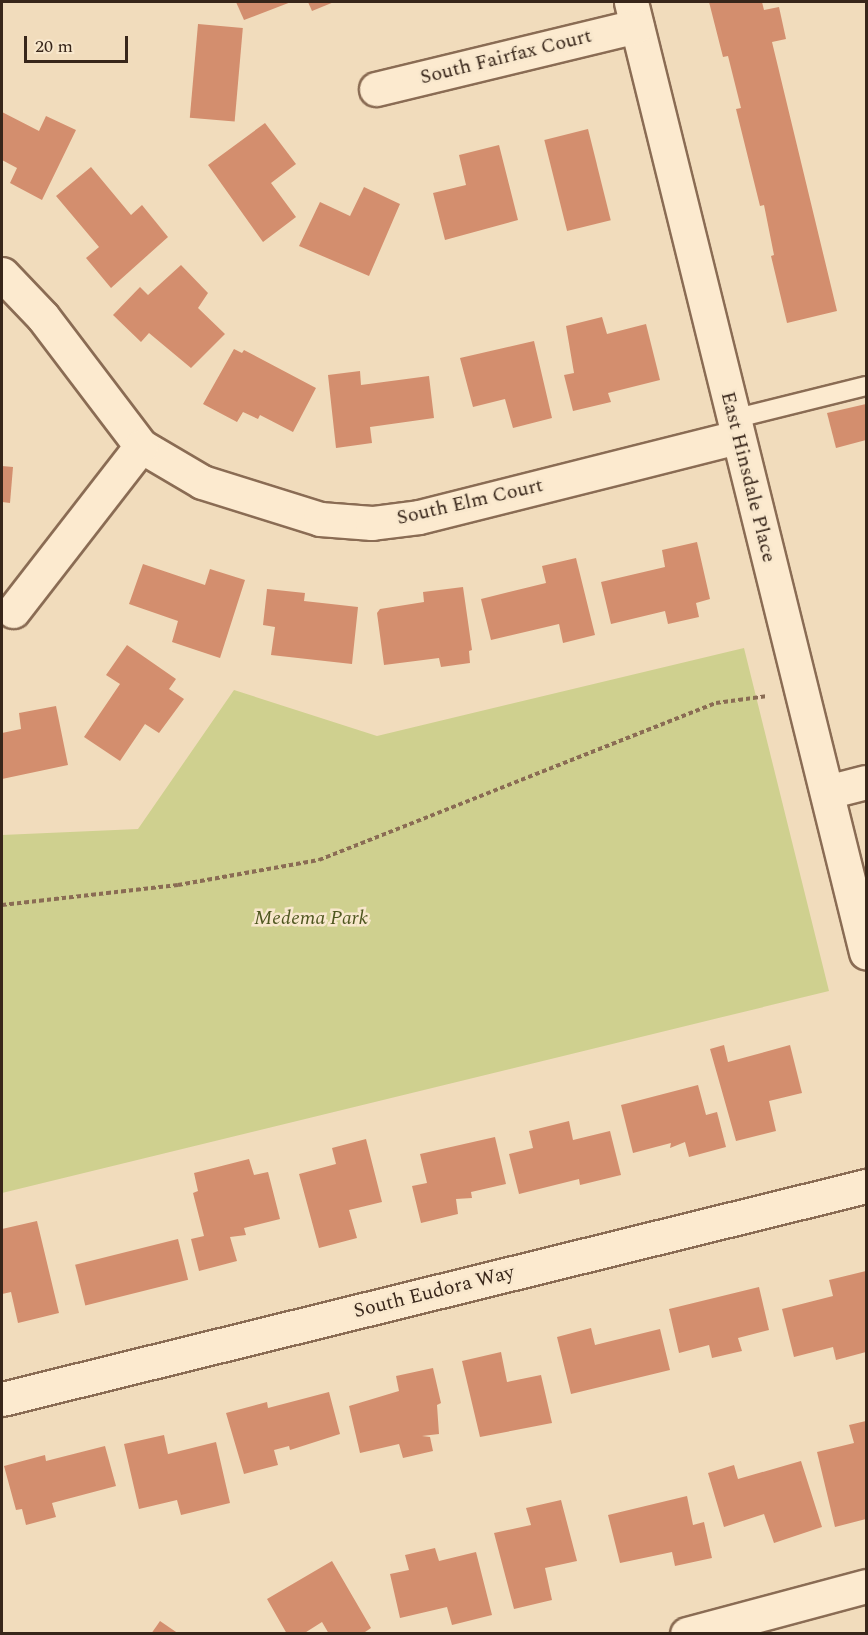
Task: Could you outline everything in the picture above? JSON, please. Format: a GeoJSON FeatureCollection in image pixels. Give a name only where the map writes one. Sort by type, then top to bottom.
{"type":"FeatureCollection","features":[{"type":"Feature","properties":{"kind":"street","name":"South Fairfax Court"},"geometry":{"type":"LineString","coordinates":[[376,89],[634,14]]}},
{"type":"Feature","properties":{"kind":"street","name":"East Hinsdale Place"},"geometry":{"type":"LineString","coordinates":[[634,14],[867,952]]}},
{"type":"Feature","properties":{"kind":"street","name":"South Elm Court"},"geometry":{"type":"LineString","coordinates":[[2,274],[43,317],[141,446],[202,482],[273,507],[320,519],[372,523],[419,517],[735,428]]}},
{"type":"Feature","properties":{"kind":"street"},"geometry":{"type":"LineString","coordinates":[[13,611],[141,446]]}},
{"type":"Feature","properties":{"kind":"street"},"geometry":{"type":"LineString","coordinates":[[827,792],[867,782]]}},
{"type":"Feature","properties":{"kind":"street","name":"South Eudora Way"},"geometry":{"type":"LineString","coordinates":[[2,1399],[867,1186]]}},
{"type":"Feature","properties":{"kind":"street"},"geometry":{"type":"LineString","coordinates":[[687,1634],[867,1586]]}},
{"type":"Feature","properties":{"kind":"lane"},"geometry":{"type":"LineString","coordinates":[[735,428],[867,386]]}},
{"type":"Feature","properties":{"kind":"path"},"geometry":{"type":"LineString","coordinates":[[2,905],[178,885],[319,860],[716,703],[802,691]]}},
{"type":"Feature","properties":{"kind":"green space","name":"Medema Park"},"geometry":{"type":"Polygon","coordinates":[[[744,648],[829,991],[2,1193],[2,835],[138,829],[234,690],[377,736],[744,648]]]}},
{"type":"Feature","properties":{"kind":"building"},"geometry":{"type":"Polygon","coordinates":[[[236,2],[291,2],[244,20],[236,2]]]}},
{"type":"Feature","properties":{"kind":"building"},"geometry":{"type":"Polygon","coordinates":[[[308,2],[334,2],[312,11],[308,2]]]}},
{"type":"Feature","properties":{"kind":"building"},"geometry":{"type":"Polygon","coordinates":[[[709,2],[762,2],[764,10],[779,7],[786,39],[772,42],[837,311],[787,323],[771,256],[774,255],[764,205],[760,206],[736,109],[741,108],[728,56],[723,57],[709,2]]]}},
{"type":"Feature","properties":{"kind":"building"},"geometry":{"type":"Polygon","coordinates":[[[198,24],[243,28],[235,122],[190,118],[198,24]]]}},
{"type":"Feature","properties":{"kind":"building"},"geometry":{"type":"Polygon","coordinates":[[[2,112],[39,131],[46,116],[76,130],[42,200],[10,183],[17,168],[2,160],[2,112]]]}},
{"type":"Feature","properties":{"kind":"building"},"geometry":{"type":"Polygon","coordinates":[[[265,123],[296,164],[271,183],[296,217],[263,242],[208,165],[265,123]]]}},
{"type":"Feature","properties":{"kind":"building"},"geometry":{"type":"Polygon","coordinates":[[[588,129],[611,220],[567,231],[544,140],[588,129]]]}},
{"type":"Feature","properties":{"kind":"building"},"geometry":{"type":"Polygon","coordinates":[[[499,145],[518,220],[445,240],[433,193],[466,185],[459,155],[499,145]]]}},
{"type":"Feature","properties":{"kind":"building"},"geometry":{"type":"Polygon","coordinates":[[[91,167],[131,215],[142,205],[168,237],[111,288],[86,258],[99,247],[56,196],[91,167]]]}},
{"type":"Feature","properties":{"kind":"building"},"geometry":{"type":"Polygon","coordinates":[[[364,187],[400,204],[369,276],[299,246],[320,202],[350,216],[364,187]]]}},
{"type":"Feature","properties":{"kind":"building"},"geometry":{"type":"Polygon","coordinates":[[[181,265],[208,293],[198,308],[225,334],[191,368],[149,333],[141,342],[113,315],[140,287],[148,295],[181,265]]]}},
{"type":"Feature","properties":{"kind":"building"},"geometry":{"type":"Polygon","coordinates":[[[602,317],[607,334],[646,324],[660,380],[608,393],[611,402],[573,411],[564,375],[574,373],[566,326],[602,317]]]}},
{"type":"Feature","properties":{"kind":"building"},"geometry":{"type":"Polygon","coordinates":[[[534,341],[552,418],[513,428],[505,399],[473,407],[460,358],[534,341]]]}},
{"type":"Feature","properties":{"kind":"building"},"geometry":{"type":"Polygon","coordinates":[[[234,349],[242,353],[244,350],[316,388],[293,432],[260,415],[258,419],[243,412],[237,422],[203,404],[234,349]]]}},
{"type":"Feature","properties":{"kind":"building"},"geometry":{"type":"Polygon","coordinates":[[[360,371],[361,385],[429,376],[434,418],[370,427],[372,443],[336,448],[328,375],[360,371]]]}},
{"type":"Feature","properties":{"kind":"building"},"geometry":{"type":"Polygon","coordinates":[[[866,404],[866,440],[836,448],[827,413],[866,404]]]}},
{"type":"Feature","properties":{"kind":"building"},"geometry":{"type":"Polygon","coordinates":[[[2,466],[13,467],[10,503],[2,502],[2,466]]]}},
{"type":"Feature","properties":{"kind":"building"},"geometry":{"type":"Polygon","coordinates":[[[697,542],[710,599],[696,603],[699,617],[668,624],[665,611],[611,624],[601,582],[665,567],[662,550],[697,542]]]}},
{"type":"Feature","properties":{"kind":"building"},"geometry":{"type":"Polygon","coordinates":[[[576,558],[595,635],[563,643],[559,624],[491,640],[481,599],[546,583],[542,566],[576,558]]]}},
{"type":"Feature","properties":{"kind":"building"},"geometry":{"type":"Polygon","coordinates":[[[143,564],[205,585],[210,569],[245,580],[220,658],[172,642],[178,621],[129,604],[143,564]]]}},
{"type":"Feature","properties":{"kind":"building"},"geometry":{"type":"Polygon","coordinates":[[[463,587],[472,650],[469,651],[470,663],[441,667],[439,658],[384,665],[377,613],[380,609],[424,602],[423,592],[463,587]]]}},
{"type":"Feature","properties":{"kind":"building"},"geometry":{"type":"Polygon","coordinates":[[[267,589],[305,593],[304,601],[358,607],[352,664],[271,655],[275,627],[263,625],[267,589]]]}},
{"type":"Feature","properties":{"kind":"building"},"geometry":{"type":"Polygon","coordinates":[[[127,645],[176,679],[169,689],[184,699],[159,733],[145,724],[120,761],[84,737],[120,684],[106,675],[127,645]]]}},
{"type":"Feature","properties":{"kind":"building"},"geometry":{"type":"Polygon","coordinates":[[[56,706],[68,765],[2,779],[2,733],[21,729],[19,713],[56,706]]]}},
{"type":"Feature","properties":{"kind":"building"},"geometry":{"type":"Polygon","coordinates":[[[724,1045],[728,1062],[790,1045],[802,1093],[769,1101],[776,1131],[736,1141],[710,1049],[724,1045]]]}},
{"type":"Feature","properties":{"kind":"building"},"geometry":{"type":"Polygon","coordinates":[[[698,1085],[706,1115],[717,1112],[726,1147],[689,1157],[685,1142],[670,1148],[671,1143],[633,1153],[621,1105],[698,1085]]]}},
{"type":"Feature","properties":{"kind":"building"},"geometry":{"type":"Polygon","coordinates":[[[569,1121],[573,1140],[610,1131],[621,1175],[580,1185],[579,1179],[519,1194],[509,1154],[533,1148],[529,1131],[569,1121]]]}},
{"type":"Feature","properties":{"kind":"building"},"geometry":{"type":"Polygon","coordinates":[[[495,1137],[506,1184],[471,1192],[472,1198],[456,1199],[458,1214],[421,1223],[412,1186],[427,1183],[420,1154],[495,1137]]]}},
{"type":"Feature","properties":{"kind":"building"},"geometry":{"type":"Polygon","coordinates":[[[366,1139],[382,1202],[349,1210],[357,1238],[319,1248],[299,1174],[336,1164],[332,1148],[366,1139]]]}},
{"type":"Feature","properties":{"kind":"building"},"geometry":{"type":"Polygon","coordinates":[[[249,1159],[254,1175],[268,1172],[280,1219],[244,1228],[246,1235],[230,1237],[237,1261],[199,1271],[191,1239],[204,1236],[193,1193],[198,1191],[194,1173],[249,1159]]]}},
{"type":"Feature","properties":{"kind":"building"},"geometry":{"type":"Polygon","coordinates":[[[37,1221],[59,1313],[18,1323],[11,1292],[2,1294],[2,1229],[37,1221]]]}},
{"type":"Feature","properties":{"kind":"building"},"geometry":{"type":"Polygon","coordinates":[[[178,1239],[188,1280],[85,1305],[75,1265],[178,1239]]]}},
{"type":"Feature","properties":{"kind":"building"},"geometry":{"type":"Polygon","coordinates":[[[866,1271],[866,1352],[836,1360],[833,1347],[794,1357],[782,1309],[833,1296],[829,1280],[866,1271]]]}},
{"type":"Feature","properties":{"kind":"building"},"geometry":{"type":"Polygon","coordinates":[[[759,1287],[769,1330],[738,1338],[742,1351],[712,1358],[709,1345],[679,1353],[669,1309],[759,1287]]]}},
{"type":"Feature","properties":{"kind":"building"},"geometry":{"type":"Polygon","coordinates":[[[591,1328],[595,1345],[660,1329],[670,1370],[571,1394],[557,1337],[591,1328]]]}},
{"type":"Feature","properties":{"kind":"building"},"geometry":{"type":"Polygon","coordinates":[[[501,1352],[507,1382],[541,1375],[552,1423],[480,1437],[462,1361],[501,1352]]]}},
{"type":"Feature","properties":{"kind":"building"},"geometry":{"type":"Polygon","coordinates":[[[433,1368],[441,1403],[437,1405],[439,1434],[422,1436],[430,1437],[433,1451],[403,1458],[399,1444],[360,1453],[349,1406],[399,1391],[396,1376],[433,1368]]]}},
{"type":"Feature","properties":{"kind":"building"},"geometry":{"type":"Polygon","coordinates":[[[329,1392],[340,1434],[290,1450],[289,1446],[274,1450],[278,1465],[244,1474],[226,1413],[267,1402],[268,1408],[329,1392]]]}},
{"type":"Feature","properties":{"kind":"building"},"geometry":{"type":"Polygon","coordinates":[[[866,1421],[866,1519],[835,1527],[817,1452],[854,1443],[849,1425],[866,1421]]]}},
{"type":"Feature","properties":{"kind":"building"},"geometry":{"type":"Polygon","coordinates":[[[164,1435],[168,1454],[216,1442],[230,1503],[181,1515],[177,1500],[139,1509],[124,1444],[164,1435]]]}},
{"type":"Feature","properties":{"kind":"building"},"geometry":{"type":"Polygon","coordinates":[[[105,1446],[116,1486],[52,1503],[56,1517],[26,1525],[22,1509],[16,1510],[4,1466],[45,1455],[46,1461],[105,1446]]]}},
{"type":"Feature","properties":{"kind":"building"},"geometry":{"type":"Polygon","coordinates":[[[801,1461],[822,1527],[774,1543],[764,1514],[724,1527],[708,1473],[734,1465],[738,1479],[801,1461]]]}},
{"type":"Feature","properties":{"kind":"building"},"geometry":{"type":"Polygon","coordinates":[[[687,1496],[693,1525],[704,1522],[712,1558],[675,1566],[672,1552],[620,1563],[608,1515],[687,1496]]]}},
{"type":"Feature","properties":{"kind":"building"},"geometry":{"type":"Polygon","coordinates":[[[561,1500],[577,1561],[545,1568],[552,1600],[514,1609],[494,1533],[531,1525],[526,1508],[561,1500]]]}},
{"type":"Feature","properties":{"kind":"building"},"geometry":{"type":"Polygon","coordinates":[[[435,1548],[439,1561],[476,1552],[492,1615],[452,1625],[447,1607],[400,1618],[390,1574],[409,1570],[405,1555],[435,1548]]]}},
{"type":"Feature","properties":{"kind":"building"},"geometry":{"type":"Polygon","coordinates":[[[332,1561],[371,1628],[362,1634],[329,1634],[322,1622],[303,1634],[287,1634],[267,1599],[332,1561]]]}},
{"type":"Feature","properties":{"kind":"building"},"geometry":{"type":"Polygon","coordinates":[[[160,1621],[179,1634],[151,1634],[160,1621]]]}}]}
